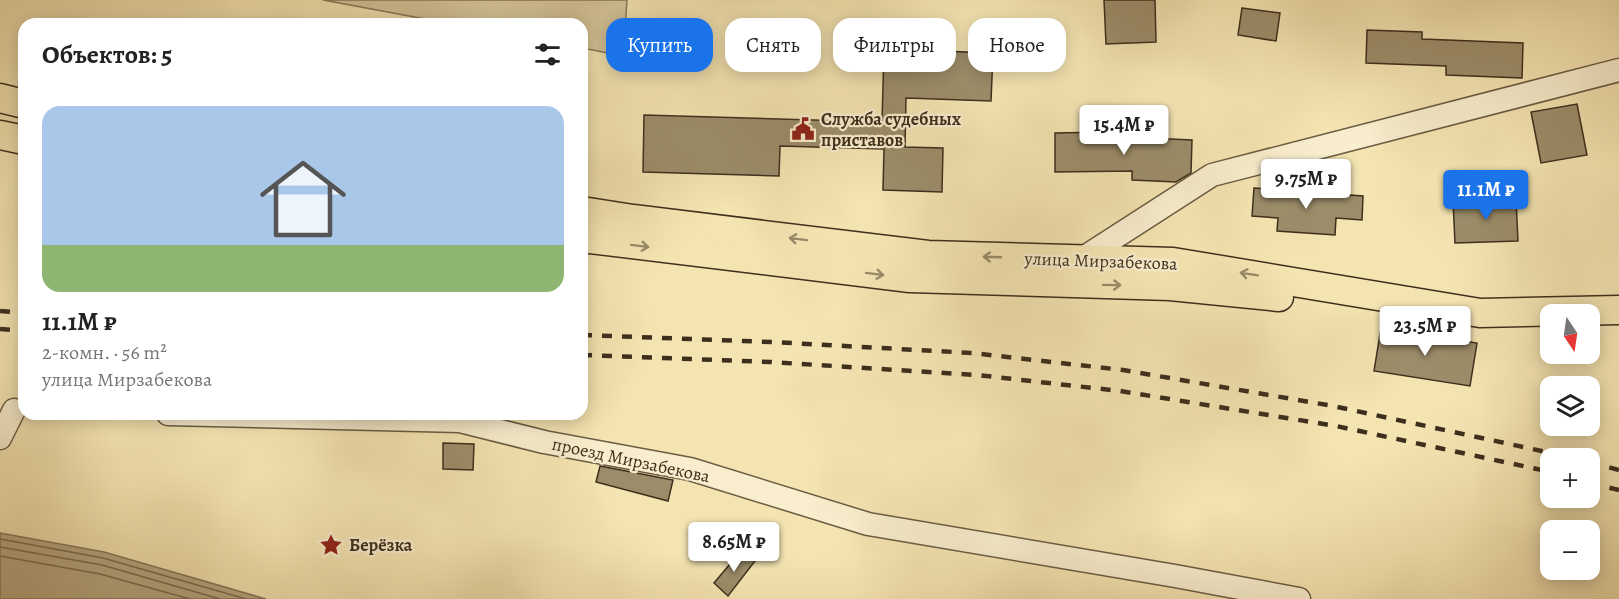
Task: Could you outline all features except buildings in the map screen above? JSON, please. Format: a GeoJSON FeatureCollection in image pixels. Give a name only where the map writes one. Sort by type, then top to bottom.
{"type":"FeatureCollection","features":[{"type":"Feature","properties":{"kind":"main road"},"geometry":{"type":"LineString","coordinates":[[0,98],[18,102]]}},
{"type":"Feature","properties":{"kind":"main road"},"geometry":{"type":"LineString","coordinates":[[0,135],[18,139]]}},
{"type":"Feature","properties":{"kind":"main road","name":"улица Мирзабекова"},"geometry":{"type":"LineString","coordinates":[[588,212],[1078,272],[1170,286],[1477,318],[1540,321]]}},
{"type":"Feature","properties":{"kind":"main road","name":"улица Мирзабекова"},"geometry":{"type":"LineString","coordinates":[[588,239],[910,278],[1078,272],[1173,262],[1480,313],[1619,310]]}},
{"type":"Feature","properties":{"kind":"main road"},"geometry":{"type":"LineString","coordinates":[[1600,323],[1619,324]]}},
{"type":"Feature","properties":{"kind":"street"},"geometry":{"type":"LineString","coordinates":[[1078,272],[1212,175],[1619,70]]}},
{"type":"Feature","properties":{"kind":"street"},"geometry":{"type":"LineString","coordinates":[[0,438],[13,410]]}},
{"type":"Feature","properties":{"kind":"street","name":"проезд Мирзабекова"},"geometry":{"type":"LineString","coordinates":[[418,420],[460,421],[544,442],[690,469],[868,524],[1299,599]]}},
{"type":"Feature","properties":{"kind":"shaded area"},"geometry":{"type":"Polygon","coordinates":[[[323,0],[627,0],[626,18],[606,18],[606,53],[588,49],[588,18],[420,18],[323,0]]]}},
{"type":"Feature","properties":{"kind":"water"},"geometry":{"type":"Polygon","coordinates":[[[0,533],[104,552],[266,599],[0,599],[0,533]]]}},
{"type":"Feature","properties":{"kind":"railway"},"geometry":{"type":"LineString","coordinates":[[0,311],[18,312]]}},
{"type":"Feature","properties":{"kind":"railway"},"geometry":{"type":"LineString","coordinates":[[0,329],[18,330]]}},
{"type":"Feature","properties":{"kind":"railway"},"geometry":{"type":"LineString","coordinates":[[588,335],[972,353],[1123,370],[1333,406],[1540,451]]}},
{"type":"Feature","properties":{"kind":"railway"},"geometry":{"type":"LineString","coordinates":[[588,355],[770,362],[977,375],[1120,391],[1336,426],[1540,470]]}},
{"type":"Feature","properties":{"kind":"railway"},"geometry":{"type":"LineString","coordinates":[[1600,465],[1619,470]]}},
{"type":"Feature","properties":{"kind":"railway"},"geometry":{"type":"LineString","coordinates":[[1600,485],[1619,490]]}},
{"type":"Feature","properties":{"kind":"place","name":"Служба судебных приставов"},"geometry":{"type":"Point","coordinates":[803,129]}},
{"type":"Feature","properties":{"kind":"place","name":"Берёзка"},"geometry":{"type":"Point","coordinates":[331,545]}}]}
